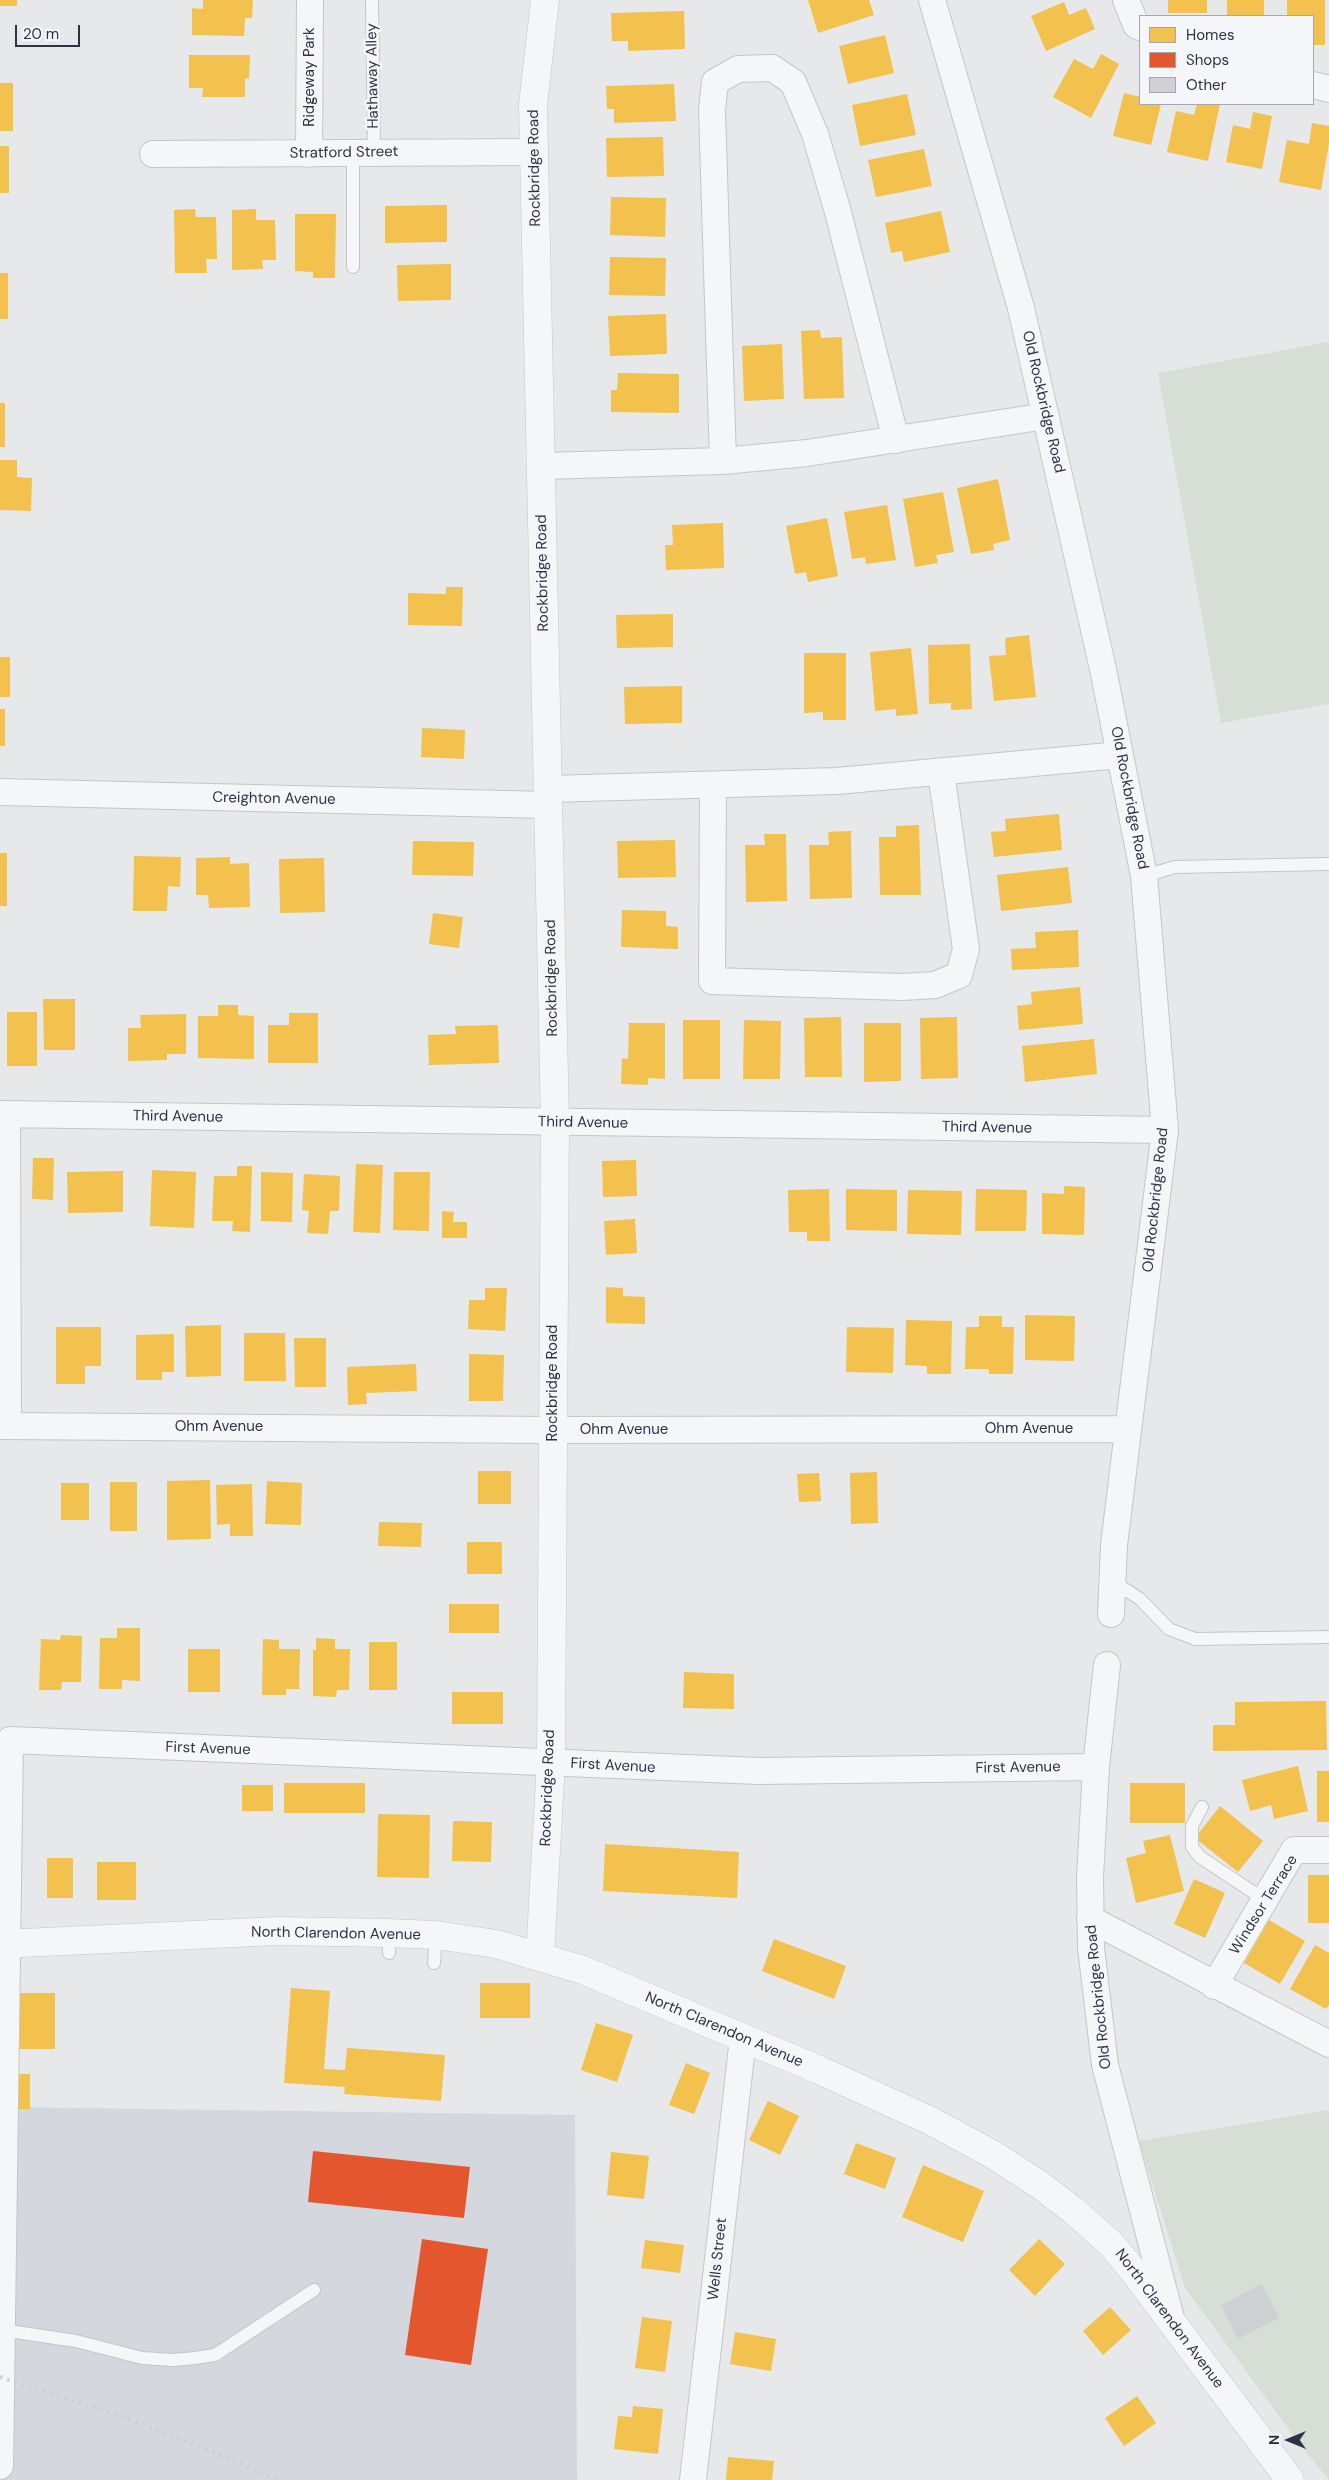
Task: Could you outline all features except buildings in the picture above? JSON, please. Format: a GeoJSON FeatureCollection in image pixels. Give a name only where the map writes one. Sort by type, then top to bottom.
{"type":"FeatureCollection","features":[{"type":"Feature","properties":{"kind":"street","name":"Ridgeway Park"},"geometry":{"type":"LineString","coordinates":[[309,154],[310,0]]}},
{"type":"Feature","properties":{"kind":"street","name":"Rockbridge Road"},"geometry":{"type":"LineString","coordinates":[[540,1956],[552,1905],[552,1430],[555,1123],[533,105],[545,0]]}},
{"type":"Feature","properties":{"kind":"street","name":"Old Rockbridge Road"},"geometry":{"type":"LineString","coordinates":[[932,0],[1021,308],[1101,659],[1144,876],[1165,1130],[1114,1545],[1111,1614]]}},
{"type":"Feature","properties":{"kind":"street"},"geometry":{"type":"LineString","coordinates":[[1126,0],[1136,25],[1139,26]]}},
{"type":"Feature","properties":{"kind":"street"},"geometry":{"type":"LineString","coordinates":[[723,461],[712,110],[715,82],[738,69],[772,68],[793,82],[816,134],[838,212],[896,440]]}},
{"type":"Feature","properties":{"kind":"street"},"geometry":{"type":"LineString","coordinates":[[1314,85],[1329,89]]}},
{"type":"Feature","properties":{"kind":"street","name":"Stratford Street"},"geometry":{"type":"LineString","coordinates":[[153,154],[534,152]]}},
{"type":"Feature","properties":{"kind":"street"},"geometry":{"type":"LineString","coordinates":[[541,466],[723,461],[807,453],[1046,416]]}},
{"type":"Feature","properties":{"kind":"street","name":"Creighton Avenue"},"geometry":{"type":"LineString","coordinates":[[0,792],[548,797],[713,786],[836,781],[1120,755]]}},
{"type":"Feature","properties":{"kind":"street"},"geometry":{"type":"LineString","coordinates":[[713,786],[712,981],[903,987],[935,985],[960,975],[966,949],[941,772]]}},
{"type":"Feature","properties":{"kind":"street"},"geometry":{"type":"LineString","coordinates":[[4,1114],[4,1426]]}},
{"type":"Feature","properties":{"kind":"street","name":"Third Avenue"},"geometry":{"type":"LineString","coordinates":[[4,1114],[1165,1130]]}},
{"type":"Feature","properties":{"kind":"street","name":"Ohm Avenue"},"geometry":{"type":"LineString","coordinates":[[4,1426],[552,1430],[1128,1429]]}},
{"type":"Feature","properties":{"kind":"street","name":"Old Rockbridge Road"},"geometry":{"type":"LineString","coordinates":[[1107,1665],[1096,1767],[1090,1878],[1090,1919],[1105,2065],[1172,2323]]}},
{"type":"Feature","properties":{"kind":"street","name":"First Avenue"},"geometry":{"type":"LineString","coordinates":[[3,1944],[10,1740],[812,1772],[1096,1767]]}},
{"type":"Feature","properties":{"kind":"street","name":"Windsor Terrace"},"geometry":{"type":"LineString","coordinates":[[1214,1986],[1294,1850],[1329,1850]]}},
{"type":"Feature","properties":{"kind":"street"},"geometry":{"type":"LineString","coordinates":[[1090,1919],[1214,1986],[1329,2044]]}},
{"type":"Feature","properties":{"kind":"street","name":"North Clarendon Avenue"},"geometry":{"type":"LineString","coordinates":[[3,1944],[278,1931],[388,1943],[436,1935],[496,1944],[540,1956],[689,2007],[743,2038],[931,2121],[992,2154],[1040,2185],[1074,2211],[1111,2244],[1135,2273],[1290,2480]]}},
{"type":"Feature","properties":{"kind":"street"},"geometry":{"type":"LineString","coordinates":[[0,2466],[3,1944]]}},
{"type":"Feature","properties":{"kind":"street","name":"Wells Street"},"geometry":{"type":"LineString","coordinates":[[694,2480],[743,2038]]}},
{"type":"Feature","properties":{"kind":"lane","name":"Hathaway Alley"},"geometry":{"type":"LineString","coordinates":[[353,267],[364,153],[372,0]]}},
{"type":"Feature","properties":{"kind":"lane"},"geometry":{"type":"LineString","coordinates":[[1144,876],[1175,867],[1329,864]]}},
{"type":"Feature","properties":{"kind":"lane"},"geometry":{"type":"LineString","coordinates":[[1112,1581],[1140,1599],[1169,1630],[1195,1639],[1329,1637]]}},
{"type":"Feature","properties":{"kind":"lane"},"geometry":{"type":"LineString","coordinates":[[1202,1807],[1192,1826],[1192,1846],[1200,1856],[1265,1900]]}},
{"type":"Feature","properties":{"kind":"lane"},"geometry":{"type":"LineString","coordinates":[[434,1963],[436,1935]]}},
{"type":"Feature","properties":{"kind":"lane"},"geometry":{"type":"LineString","coordinates":[[2,2330],[76,2341],[142,2358],[173,2360],[195,2358],[215,2355],[314,2290]]}},
{"type":"Feature","properties":{"kind":"shaded area"},"geometry":{"type":"Polygon","coordinates":[[[1329,342],[1329,704],[1221,723],[1158,373],[1329,342]]]}},
{"type":"Feature","properties":{"kind":"shaded area"},"geometry":{"type":"Polygon","coordinates":[[[0,2067],[5,2107],[575,2115],[577,2480],[0,2480],[0,2067]]]}},
{"type":"Feature","properties":{"kind":"shaded area"},"geometry":{"type":"Polygon","coordinates":[[[1329,2110],[1329,2480],[1302,2447],[1185,2288],[1139,2141],[1329,2110]]]}},
{"type":"Feature","properties":{"kind":"railway"},"geometry":{"type":"LineString","coordinates":[[0,2377],[119,2415],[195,2444],[279,2480]]}}]}
